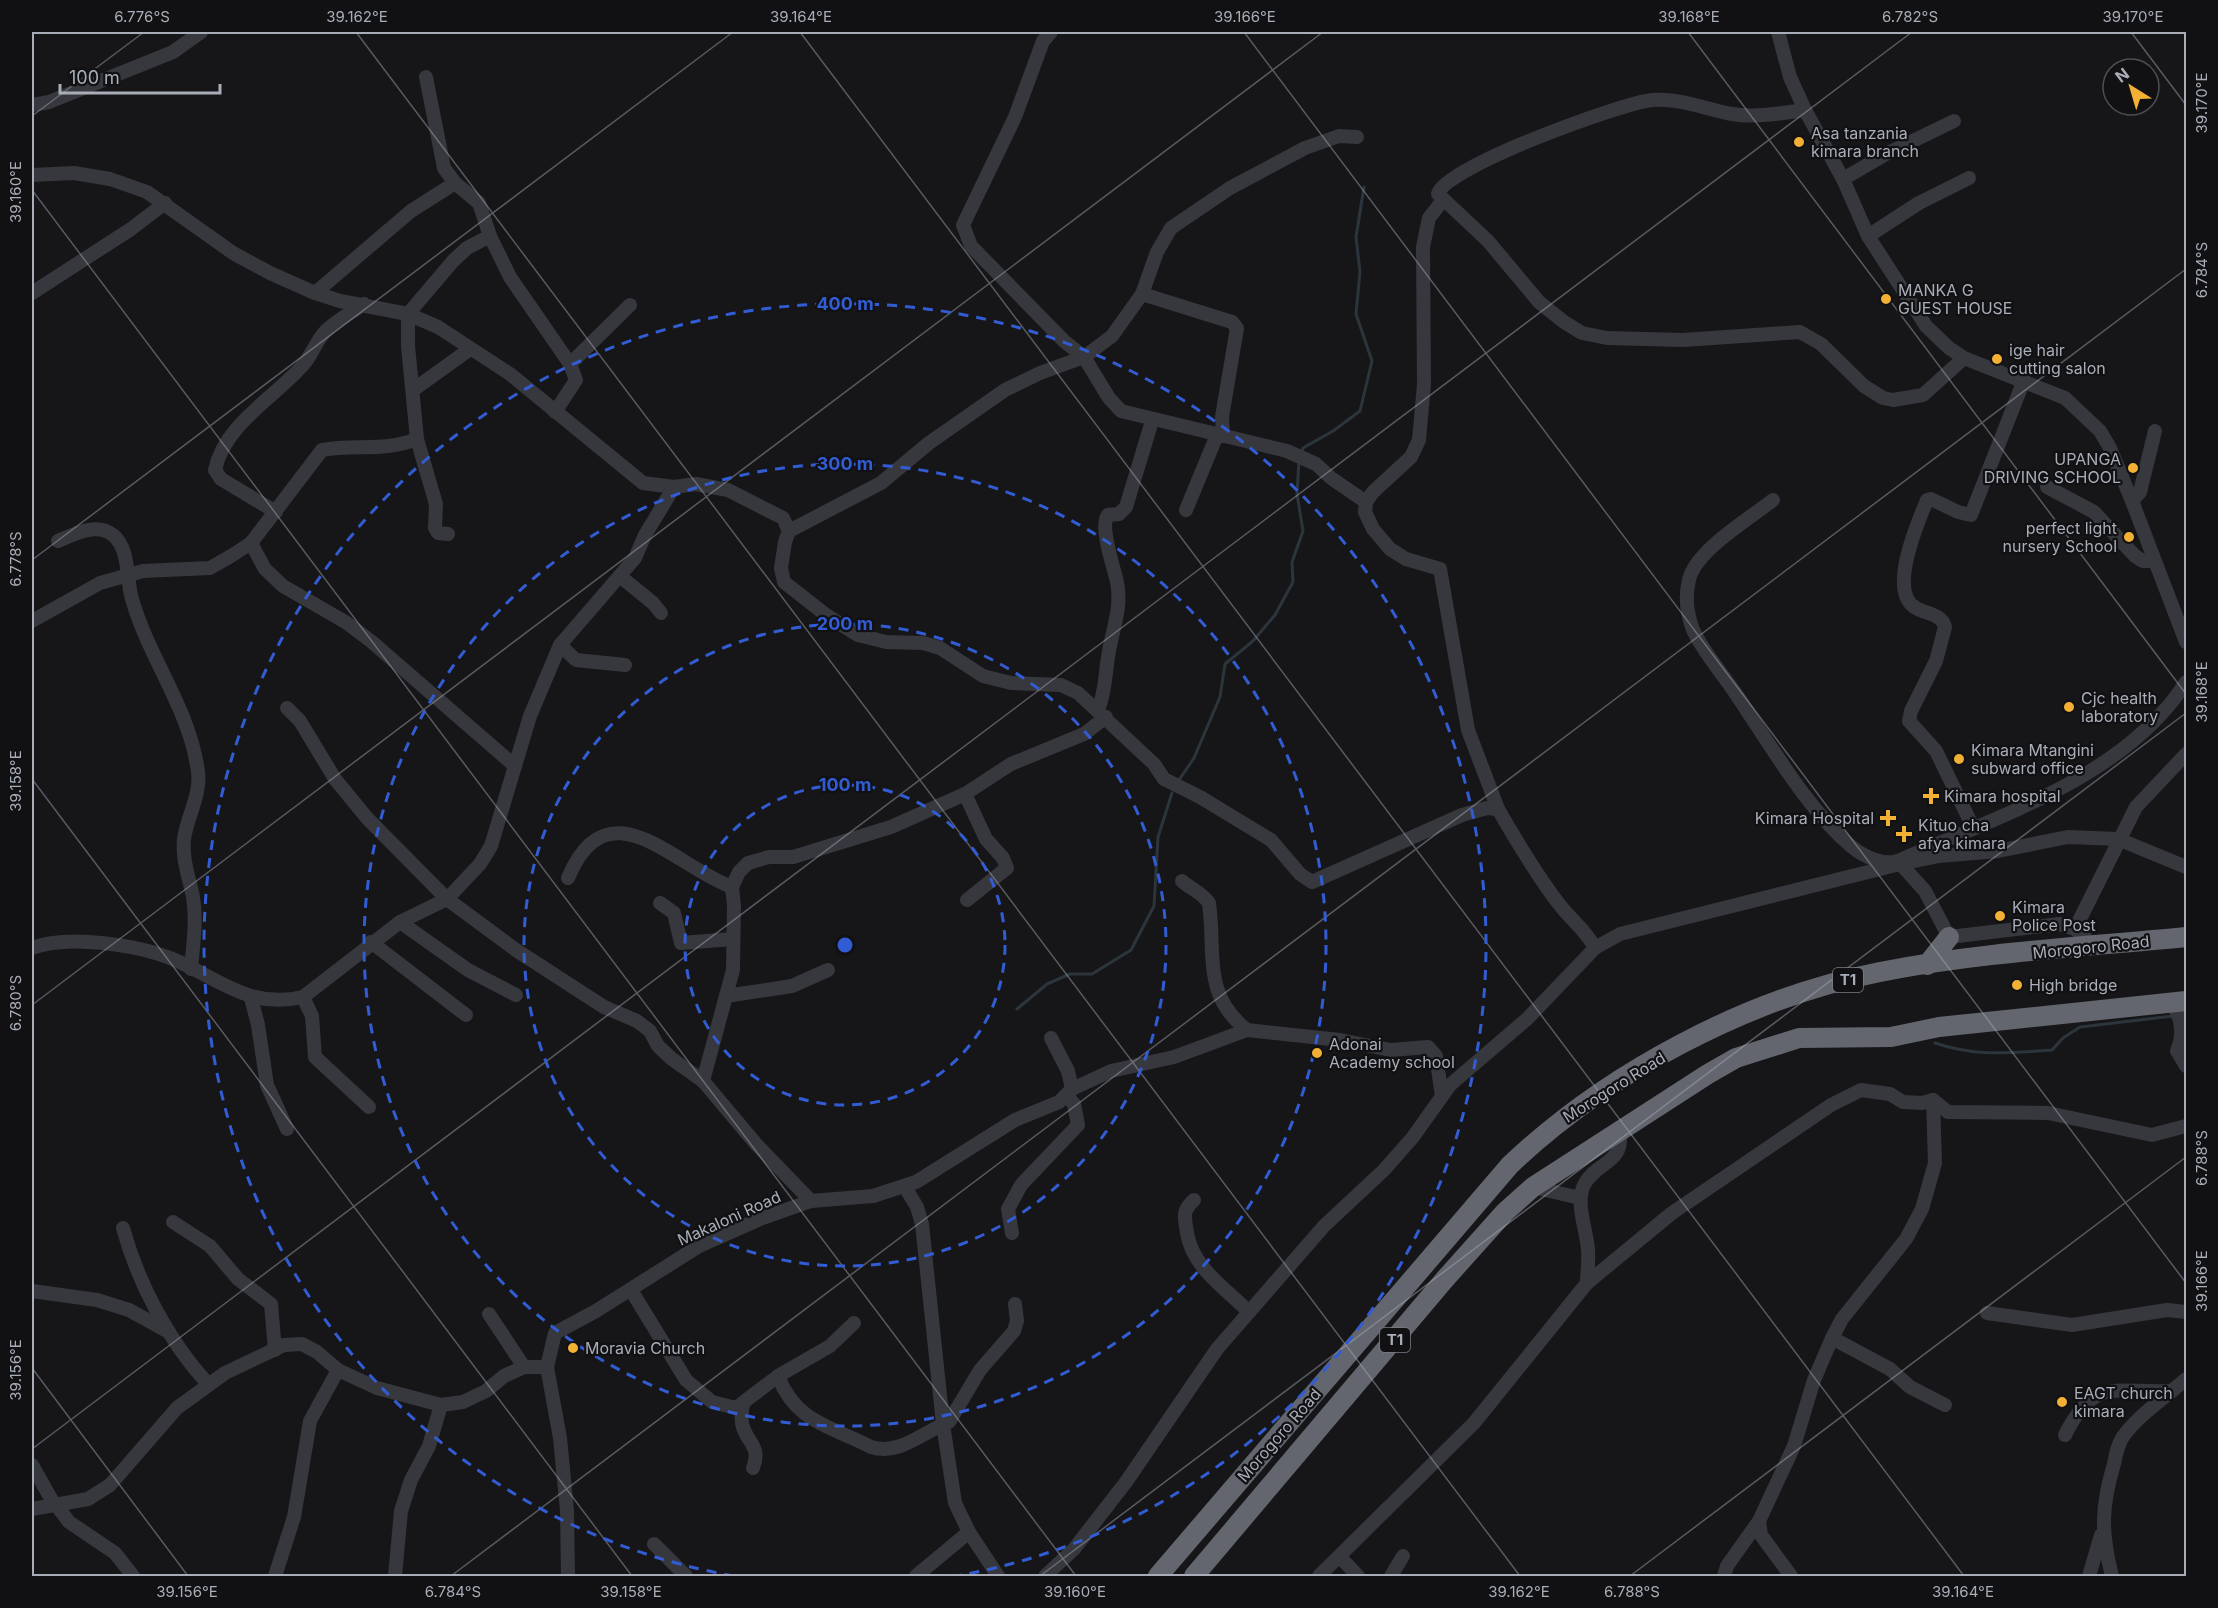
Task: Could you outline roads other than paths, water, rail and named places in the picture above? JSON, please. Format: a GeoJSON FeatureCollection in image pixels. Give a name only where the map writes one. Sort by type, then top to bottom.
{"type":"FeatureCollection","features":[{"type":"Feature","properties":{"kind":"highway"},"geometry":{"type":"LineString","coordinates":[[1927,965],[1949,937]]}},
{"type":"Feature","properties":{"kind":"highway","name":"Morogoro Road"},"geometry":{"type":"LineString","coordinates":[[1158,1576],[1510,1166],[1545,1131],[1587,1100],[1698,1036],[1756,1010],[1839,982],[1927,965],[2187,937]]}},
{"type":"Feature","properties":{"kind":"highway","name":"Morogoro Road"},"geometry":{"type":"LineString","coordinates":[[1194,1576],[1445,1279],[1505,1212],[1533,1187],[1619,1130],[1736,1058],[1781,1042],[1817,1035],[1891,1036],[1939,1027],[2179,1002]]}},
{"type":"Feature","properties":{"kind":"street"},"geometry":{"type":"LineString","coordinates":[[32,105],[49,102],[172,52],[201,32]]}},
{"type":"Feature","properties":{"kind":"street"},"geometry":{"type":"LineString","coordinates":[[1051,32],[1043,41],[1015,117],[963,225],[971,246],[1064,341],[1084,357],[1109,398],[1121,411],[1152,421],[1176,423],[1220,436],[1287,451],[1316,464],[1331,478],[1366,502]]}},
{"type":"Feature","properties":{"kind":"street"},"geometry":{"type":"LineString","coordinates":[[1778,32],[1790,77],[1805,110],[1844,179],[1868,236],[1926,326],[1949,348],[1964,358],[2065,398],[2090,420],[2110,448],[2187,642]]}},
{"type":"Feature","properties":{"kind":"street"},"geometry":{"type":"LineString","coordinates":[[426,77],[444,168],[455,183],[479,203],[490,236],[510,277],[570,364],[576,380],[555,412]]}},
{"type":"Feature","properties":{"kind":"street"},"geometry":{"type":"LineString","coordinates":[[1805,110],[1738,114],[1665,100],[1623,105],[1461,172],[1441,187],[1438,194],[1488,241],[1539,302],[1582,333],[1607,338],[1683,340],[1800,332],[1821,344],[1864,386],[1883,398],[1893,400],[1923,395],[1964,358]]}},
{"type":"Feature","properties":{"kind":"street"},"geometry":{"type":"LineString","coordinates":[[1844,179],[1953,121]]}},
{"type":"Feature","properties":{"kind":"street"},"geometry":{"type":"LineString","coordinates":[[1357,137],[1339,136],[1305,148],[1239,183],[1171,228],[1157,252],[1142,294],[1112,336],[1084,357],[1040,373],[1005,390],[929,443],[880,483],[789,531],[781,568],[784,582],[797,595],[858,635],[886,642],[922,643],[940,648],[983,676],[1011,683],[1061,685],[1078,693],[1154,764],[1164,779],[1271,840],[1300,874],[1312,882],[1462,815],[1487,808],[1498,809]]}},
{"type":"Feature","properties":{"kind":"street"},"geometry":{"type":"LineString","coordinates":[[32,175],[74,173],[110,179],[147,192],[233,253],[315,293],[340,301],[408,314],[438,327],[510,374],[643,483],[674,487],[696,484],[728,490],[783,518],[789,531]]}},
{"type":"Feature","properties":{"kind":"street"},"geometry":{"type":"LineString","coordinates":[[1868,236],[1919,203],[1970,178]]}},
{"type":"Feature","properties":{"kind":"street"},"geometry":{"type":"LineString","coordinates":[[315,293],[411,211],[455,183]]}},
{"type":"Feature","properties":{"kind":"street"},"geometry":{"type":"LineString","coordinates":[[1443,200],[1429,218],[1423,247],[1424,384],[1419,441],[1411,457],[1366,502],[1365,512],[1373,529],[1390,549],[1406,559],[1440,569],[1468,730],[1498,809],[1530,865],[1561,907],[1589,936],[1595,948]]}},
{"type":"Feature","properties":{"kind":"street"},"geometry":{"type":"LineString","coordinates":[[32,293],[131,229],[165,203]]}},
{"type":"Feature","properties":{"kind":"street"},"geometry":{"type":"LineString","coordinates":[[448,534],[438,533],[435,528],[436,504],[417,439],[408,314],[453,261],[467,248],[490,236]]}},
{"type":"Feature","properties":{"kind":"street"},"geometry":{"type":"LineString","coordinates":[[1142,294],[1232,322],[1237,328],[1220,436],[1186,510]]}},
{"type":"Feature","properties":{"kind":"street"},"geometry":{"type":"LineString","coordinates":[[276,512],[221,479],[214,470],[217,459],[230,437],[275,389],[303,365],[324,333],[364,304]]}},
{"type":"Feature","properties":{"kind":"street"},"geometry":{"type":"LineString","coordinates":[[570,364],[630,305]]}},
{"type":"Feature","properties":{"kind":"street"},"geometry":{"type":"LineString","coordinates":[[413,390],[470,349]]}},
{"type":"Feature","properties":{"kind":"street"},"geometry":{"type":"LineString","coordinates":[[1973,827],[1936,751],[1909,721],[1911,711],[1942,646],[1945,627],[1940,618],[1910,604],[1905,594],[1904,584],[1908,550],[1927,500],[1931,499],[1965,515],[1972,513],[2024,380]]}},
{"type":"Feature","properties":{"kind":"street"},"geometry":{"type":"LineString","coordinates":[[703,1081],[733,970],[732,887],[739,872],[748,863],[769,857],[793,857],[891,827],[965,794],[1011,764],[1084,734],[1102,714],[1108,659],[1118,607],[1118,586],[1104,525],[1108,515],[1119,514],[1126,507],[1152,421]]}},
{"type":"Feature","properties":{"kind":"street"},"geometry":{"type":"LineString","coordinates":[[2132,501],[2142,483],[2155,431]]}},
{"type":"Feature","properties":{"kind":"street"},"geometry":{"type":"LineString","coordinates":[[32,621],[100,583],[144,571],[210,568],[251,543],[322,450],[341,447],[379,449],[399,446],[417,439]]}},
{"type":"Feature","properties":{"kind":"street"},"geometry":{"type":"LineString","coordinates":[[32,948],[44,944],[71,941],[153,954],[175,960],[251,998],[283,1002],[303,997],[371,942],[400,922],[447,899],[480,864],[491,846],[530,716],[560,645],[595,602],[621,577],[635,558],[645,535],[674,487]]}},
{"type":"Feature","properties":{"kind":"street"},"geometry":{"type":"LineString","coordinates":[[2047,487],[2094,512],[2135,556],[2143,561],[2154,561]]}},
{"type":"Feature","properties":{"kind":"street"},"geometry":{"type":"LineString","coordinates":[[1773,500],[1696,561],[1689,579],[1686,600],[1693,628],[1774,751],[1824,818],[1853,848],[1878,861],[1899,863],[1973,827],[2020,809],[2114,755],[2150,725],[2187,682]]}},
{"type":"Feature","properties":{"kind":"street"},"geometry":{"type":"LineString","coordinates":[[57,541],[80,531],[102,529],[113,535],[123,546],[127,577],[137,615],[174,693],[191,740],[198,775],[195,799],[184,839],[186,876],[193,897],[195,929],[191,969]]}},
{"type":"Feature","properties":{"kind":"street"},"geometry":{"type":"LineString","coordinates":[[251,543],[265,569],[283,586],[347,623],[372,642],[515,766]]}},
{"type":"Feature","properties":{"kind":"street"},"geometry":{"type":"LineString","coordinates":[[621,577],[653,603],[661,613]]}},
{"type":"Feature","properties":{"kind":"street"},"geometry":{"type":"LineString","coordinates":[[560,645],[576,660],[625,665]]}},
{"type":"Feature","properties":{"kind":"street"},"geometry":{"type":"LineString","coordinates":[[287,708],[300,720],[335,779],[367,818],[447,899],[516,950],[593,1000],[637,1021],[650,1031],[658,1046],[703,1081],[756,1144],[811,1201]]}},
{"type":"Feature","properties":{"kind":"street"},"geometry":{"type":"LineString","coordinates":[[2075,929],[2118,838],[2136,807],[2147,792],[2187,754]]}},
{"type":"Feature","properties":{"kind":"street"},"geometry":{"type":"LineString","coordinates":[[965,794],[986,838],[1003,858],[1007,868],[967,900]]}},
{"type":"Feature","properties":{"kind":"street"},"geometry":{"type":"LineString","coordinates":[[568,878],[581,855],[596,838],[606,832],[635,836],[732,887]]}},
{"type":"Feature","properties":{"kind":"street"},"geometry":{"type":"LineString","coordinates":[[1045,1576],[1074,1549],[1126,1482],[1217,1348],[1324,1226],[1384,1170],[1462,1074],[1527,1019],[1595,948],[1620,934],[1899,863],[1940,856],[1998,851],[2068,837],[2118,838],[2187,867]]}},
{"type":"Feature","properties":{"kind":"street"},"geometry":{"type":"LineString","coordinates":[[1899,863],[1925,891],[1949,937],[2050,924],[2065,925],[2075,929],[2094,946]]}},
{"type":"Feature","properties":{"kind":"street"},"geometry":{"type":"LineString","coordinates":[[1182,881],[1191,890],[1204,895],[1209,903],[1216,988],[1222,1005],[1233,1019],[1247,1030],[1340,1040],[1391,1050],[1428,1047],[1436,1056],[1442,1096]]}},
{"type":"Feature","properties":{"kind":"street"},"geometry":{"type":"LineString","coordinates":[[660,903],[674,913],[681,943],[734,939]]}},
{"type":"Feature","properties":{"kind":"street"},"geometry":{"type":"LineString","coordinates":[[400,922],[468,970],[516,995]]}},
{"type":"Feature","properties":{"kind":"street"},"geometry":{"type":"LineString","coordinates":[[371,942],[466,1015]]}},
{"type":"Feature","properties":{"kind":"street"},"geometry":{"type":"LineString","coordinates":[[726,996],[792,986],[828,970]]}},
{"type":"Feature","properties":{"kind":"street"},"geometry":{"type":"LineString","coordinates":[[303,997],[312,1016],[315,1056],[369,1107]]}},
{"type":"Feature","properties":{"kind":"street"},"geometry":{"type":"LineString","coordinates":[[251,998],[267,1085],[287,1129]]}},
{"type":"Feature","properties":{"kind":"street"},"geometry":{"type":"LineString","coordinates":[[2179,1002],[2184,1039],[2177,1051],[2187,1066]]}},
{"type":"Feature","properties":{"kind":"street","name":"Makaloni Road"},"geometry":{"type":"LineString","coordinates":[[548,1367],[555,1333],[631,1290],[699,1246],[760,1219],[811,1201],[873,1196],[916,1182],[1015,1119],[1059,1102],[1072,1090],[1111,1071],[1174,1057],[1247,1030]]}},
{"type":"Feature","properties":{"kind":"street"},"geometry":{"type":"LineString","coordinates":[[1012,1233],[1008,1209],[1021,1185],[1078,1125],[1068,1071],[1051,1038]]}},
{"type":"Feature","properties":{"kind":"street"},"geometry":{"type":"LineString","coordinates":[[1319,1576],[1474,1423],[1587,1284],[1672,1213],[1831,1104],[1861,1090],[1890,1094],[1903,1102],[1922,1103],[1933,1100]]}},
{"type":"Feature","properties":{"kind":"street"},"geometry":{"type":"LineString","coordinates":[[1933,1100],[1948,1112],[2048,1113],[2152,1135],[2187,1126]]}},
{"type":"Feature","properties":{"kind":"street"},"geometry":{"type":"LineString","coordinates":[[1724,1576],[1727,1566],[1759,1521],[1794,1446],[1814,1380],[1842,1319],[1906,1239],[1922,1209],[1935,1163],[1933,1100]]}},
{"type":"Feature","properties":{"kind":"street"},"geometry":{"type":"LineString","coordinates":[[1587,1284],[1588,1252],[1580,1198],[1585,1184],[1618,1154],[1622,1142],[1619,1130]]}},
{"type":"Feature","properties":{"kind":"street"},"geometry":{"type":"LineString","coordinates":[[905,1186],[917,1207],[922,1224],[943,1424],[955,1503],[969,1532],[998,1576]]}},
{"type":"Feature","properties":{"kind":"street"},"geometry":{"type":"LineString","coordinates":[[1533,1187],[1580,1198]]}},
{"type":"Feature","properties":{"kind":"street"},"geometry":{"type":"LineString","coordinates":[[1194,1200],[1185,1209],[1183,1220],[1192,1254],[1200,1266],[1249,1312]]}},
{"type":"Feature","properties":{"kind":"street"},"geometry":{"type":"LineString","coordinates":[[173,1222],[210,1246],[238,1279],[271,1304],[275,1350]]}},
{"type":"Feature","properties":{"kind":"street"},"geometry":{"type":"LineString","coordinates":[[123,1228],[140,1280],[185,1358],[208,1384]]}},
{"type":"Feature","properties":{"kind":"street"},"geometry":{"type":"LineString","coordinates":[[631,1290],[686,1380],[712,1402],[736,1408],[778,1376],[830,1346],[854,1323]]}},
{"type":"Feature","properties":{"kind":"street"},"geometry":{"type":"LineString","coordinates":[[32,1291],[97,1300],[129,1310],[170,1332]]}},
{"type":"Feature","properties":{"kind":"street"},"geometry":{"type":"LineString","coordinates":[[778,1376],[784,1390],[806,1417],[871,1447],[878,1449],[897,1447],[943,1424],[955,1415],[980,1370],[1014,1331],[1017,1321],[1015,1304]]}},
{"type":"Feature","properties":{"kind":"street"},"geometry":{"type":"LineString","coordinates":[[1987,1313],[2072,1324],[2167,1310],[2187,1312]]}},
{"type":"Feature","properties":{"kind":"street"},"geometry":{"type":"LineString","coordinates":[[489,1314],[524,1367]]}},
{"type":"Feature","properties":{"kind":"street"},"geometry":{"type":"LineString","coordinates":[[1832,1338],[1890,1369],[1910,1387],[1944,1405]]}},
{"type":"Feature","properties":{"kind":"street"},"geometry":{"type":"LineString","coordinates":[[32,1509],[88,1499],[110,1485],[177,1408],[208,1384],[284,1345],[302,1344],[317,1352],[338,1370],[377,1388],[441,1405],[464,1402],[486,1391],[504,1376],[524,1367],[548,1367],[560,1438],[567,1511],[568,1576]]}},
{"type":"Feature","properties":{"kind":"street"},"geometry":{"type":"LineString","coordinates":[[275,1576],[294,1517],[310,1421],[338,1370]]}},
{"type":"Feature","properties":{"kind":"street"},"geometry":{"type":"LineString","coordinates":[[2089,1576],[2102,1532],[2104,1498],[2122,1436],[2134,1423],[2187,1379]]}},
{"type":"Feature","properties":{"kind":"street"},"geometry":{"type":"LineString","coordinates":[[2065,1435],[2078,1410],[2102,1391],[2172,1391]]}},
{"type":"Feature","properties":{"kind":"street"},"geometry":{"type":"LineString","coordinates":[[743,1403],[742,1423],[754,1445],[757,1458],[753,1468]]}},
{"type":"Feature","properties":{"kind":"street"},"geometry":{"type":"LineString","coordinates":[[395,1576],[401,1511],[411,1480],[429,1446],[441,1405]]}},
{"type":"Feature","properties":{"kind":"street"},"geometry":{"type":"LineString","coordinates":[[32,1465],[69,1522],[115,1553],[133,1576]]}},
{"type":"Feature","properties":{"kind":"street"},"geometry":{"type":"LineString","coordinates":[[1759,1521],[1761,1534],[1791,1576]]}},
{"type":"Feature","properties":{"kind":"street"},"geometry":{"type":"LineString","coordinates":[[916,1576],[969,1532]]}},
{"type":"Feature","properties":{"kind":"street"},"geometry":{"type":"LineString","coordinates":[[2102,1532],[2112,1576]]}},
{"type":"Feature","properties":{"kind":"street"},"geometry":{"type":"LineString","coordinates":[[654,1544],[686,1576]]}},
{"type":"Feature","properties":{"kind":"street"},"geometry":{"type":"LineString","coordinates":[[1391,1576],[1403,1556]]}},
{"type":"Feature","properties":{"kind":"street"},"geometry":{"type":"LineString","coordinates":[[1340,1557],[1358,1576]]}},
{"type":"Feature","properties":{"kind":"waterway"},"geometry":{"type":"LineString","coordinates":[[1302,452],[1303,448],[1333,431],[1360,411],[1372,361],[1356,314],[1360,272],[1356,237],[1364,187]]}},
{"type":"Feature","properties":{"kind":"waterway"},"geometry":{"type":"LineString","coordinates":[[1179,780],[1194,758],[1220,697],[1225,664],[1253,641],[1275,615],[1293,582],[1292,562],[1303,531],[1297,494],[1299,461]]}},
{"type":"Feature","properties":{"kind":"waterway"},"geometry":{"type":"LineString","coordinates":[[1017,1009],[1047,984],[1070,974],[1092,974],[1131,950],[1154,906],[1158,837],[1172,793]]}},
{"type":"Feature","properties":{"kind":"waterway"},"geometry":{"type":"LineString","coordinates":[[1935,1043],[1979,1052],[2052,1050],[2063,1038],[2080,1027],[2173,1016]]}},
{"type":"Feature","properties":{"kind":"place","name":"Asa tanzania kimara branch"},"geometry":{"type":"Point","coordinates":[1799,142]}},
{"type":"Feature","properties":{"kind":"place","name":"MANKA G GUEST HOUSE"},"geometry":{"type":"Point","coordinates":[1886,299]}},
{"type":"Feature","properties":{"kind":"place","name":"ige hair cutting salon"},"geometry":{"type":"Point","coordinates":[1997,359]}},
{"type":"Feature","properties":{"kind":"place","name":"UPANGA DRIVING SCHOOL"},"geometry":{"type":"Point","coordinates":[2133,468]}},
{"type":"Feature","properties":{"kind":"place","name":"perfect light nursery School"},"geometry":{"type":"Point","coordinates":[2129,537]}},
{"type":"Feature","properties":{"kind":"place","name":"Cjc health laboratory"},"geometry":{"type":"Point","coordinates":[2069,707]}},
{"type":"Feature","properties":{"kind":"place","name":"Kimara Mtangini subward office"},"geometry":{"type":"Point","coordinates":[1959,759]}},
{"type":"Feature","properties":{"kind":"place","name":"Kimara hospital"},"geometry":{"type":"Point","coordinates":[1931,796]}},
{"type":"Feature","properties":{"kind":"place","name":"Kimara Hospital"},"geometry":{"type":"Point","coordinates":[1888,818]}},
{"type":"Feature","properties":{"kind":"place","name":"Kituo cha afya kimara"},"geometry":{"type":"Point","coordinates":[1904,834]}},
{"type":"Feature","properties":{"kind":"place","name":"Kimara Police Post"},"geometry":{"type":"Point","coordinates":[2000,916]}},
{"type":"Feature","properties":{"kind":"place","name":"High bridge"},"geometry":{"type":"Point","coordinates":[2017,985]}},
{"type":"Feature","properties":{"kind":"place","name":"Adonai Academy school"},"geometry":{"type":"Point","coordinates":[1317,1053]}},
{"type":"Feature","properties":{"kind":"place","name":"Moravia Church"},"geometry":{"type":"Point","coordinates":[573,1348]}},
{"type":"Feature","properties":{"kind":"place","name":"EAGT church kimara"},"geometry":{"type":"Point","coordinates":[2062,1402]}}]}
